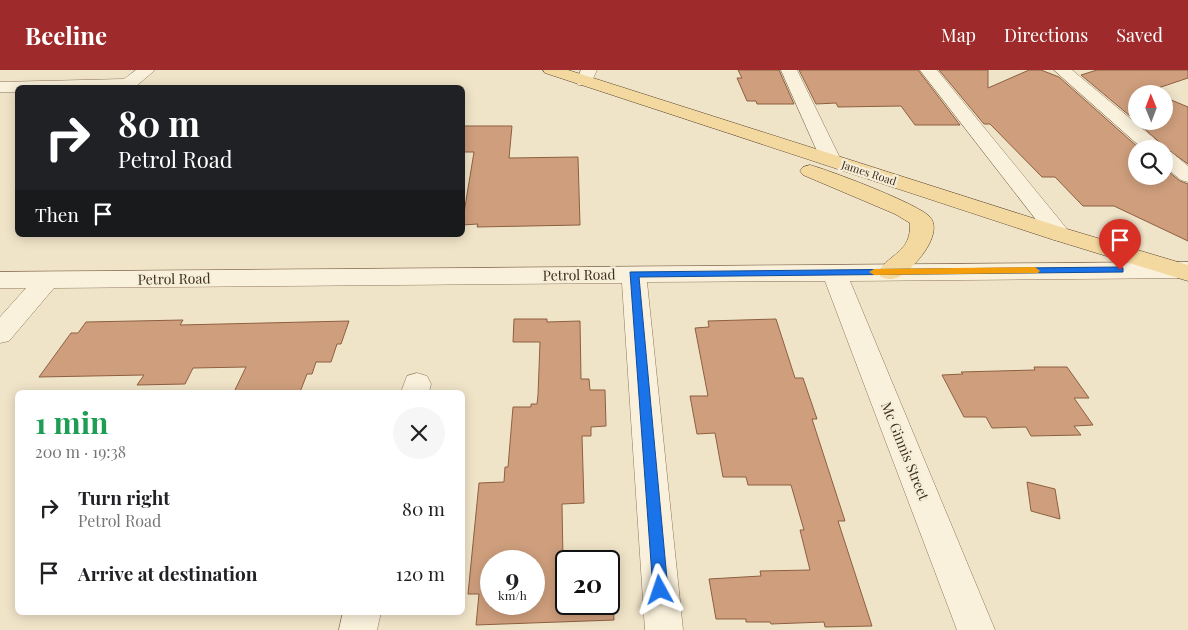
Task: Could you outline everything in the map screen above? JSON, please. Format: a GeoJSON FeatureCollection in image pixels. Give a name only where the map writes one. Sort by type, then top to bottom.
{"type":"FeatureCollection","features":[{"type":"Feature","properties":{"kind":"main road","name":"James Road"},"geometry":{"type":"LineString","coordinates":[[551,70],[587,75],[732,128],[1059,234],[1184,271]]}},
{"type":"Feature","properties":{"kind":"main road"},"geometry":{"type":"LineString","coordinates":[[732,128],[789,162],[903,209],[921,220],[923,234],[917,249],[890,272]]}},
{"type":"Feature","properties":{"kind":"street"},"geometry":{"type":"LineString","coordinates":[[85,85],[128,84],[147,70]]}},
{"type":"Feature","properties":{"kind":"street"},"geometry":{"type":"LineString","coordinates":[[789,70],[831,160]]}},
{"type":"Feature","properties":{"kind":"street"},"geometry":{"type":"LineString","coordinates":[[928,70],[1059,234]]}},
{"type":"Feature","properties":{"kind":"street"},"geometry":{"type":"LineString","coordinates":[[1062,70],[1144,140]]}},
{"type":"Feature","properties":{"kind":"street"},"geometry":{"type":"LineString","coordinates":[[0,87],[15,87]]}},
{"type":"Feature","properties":{"kind":"street"},"geometry":{"type":"LineString","coordinates":[[1173,164],[1188,176]]}},
{"type":"Feature","properties":{"kind":"street","name":"Petrol Road"},"geometry":{"type":"LineString","coordinates":[[0,280],[834,272],[1184,271]]}},
{"type":"Feature","properties":{"kind":"street","name":"Mc Ginnis Street"},"geometry":{"type":"LineString","coordinates":[[834,272],[976,630]]}},
{"type":"Feature","properties":{"kind":"street"},"geometry":{"type":"LineString","coordinates":[[634,274],[664,630]]}},
{"type":"Feature","properties":{"kind":"street"},"geometry":{"type":"LineString","coordinates":[[0,334],[47,280]]}},
{"type":"Feature","properties":{"kind":"street"},"geometry":{"type":"LineString","coordinates":[[358,630],[361,615]]}},
{"type":"Feature","properties":{"kind":"building"},"geometry":{"type":"Polygon","coordinates":[[[738,70],[779,70],[794,104],[757,104],[756,101],[747,101],[737,78],[742,78],[738,70]]]}},
{"type":"Feature","properties":{"kind":"building"},"geometry":{"type":"Polygon","coordinates":[[[799,70],[918,70],[960,125],[915,125],[901,106],[838,107],[836,103],[816,104],[799,70]]]}},
{"type":"Feature","properties":{"kind":"building"},"geometry":{"type":"Polygon","coordinates":[[[939,70],[988,70],[988,88],[1029,70],[1041,70],[1059,77],[1130,140],[1128,140],[1128,185],[1173,185],[1173,175],[1188,184],[1188,241],[1114,206],[1083,206],[1055,177],[1042,177],[990,124],[984,124],[939,70]]]}},
{"type":"Feature","properties":{"kind":"building"},"geometry":{"type":"Polygon","coordinates":[[[1097,70],[1188,70],[1188,78],[1167,85],[1128,85],[1128,114],[1081,75],[1097,70]]]}},
{"type":"Feature","properties":{"kind":"building"},"geometry":{"type":"Polygon","coordinates":[[[1173,101],[1188,107],[1188,164],[1173,153],[1173,140],[1157,140],[1146,130],[1173,130],[1173,101]]]}},
{"type":"Feature","properties":{"kind":"building"},"geometry":{"type":"Polygon","coordinates":[[[465,126],[512,126],[509,158],[578,157],[580,225],[477,227],[478,224],[465,225],[465,207],[474,152],[465,152],[465,126]]]}},
{"type":"Feature","properties":{"kind":"building"},"geometry":{"type":"Polygon","coordinates":[[[514,319],[547,319],[547,322],[580,321],[581,379],[589,379],[590,390],[605,390],[606,426],[591,427],[591,436],[582,436],[584,503],[562,504],[563,550],[555,550],[555,615],[614,615],[614,620],[476,625],[479,594],[468,594],[479,483],[504,482],[505,467],[508,467],[513,407],[531,407],[531,404],[537,404],[540,342],[513,342],[514,319]]]}},
{"type":"Feature","properties":{"kind":"building"},"geometry":{"type":"Polygon","coordinates":[[[776,319],[795,378],[803,378],[817,419],[812,419],[845,521],[838,521],[872,626],[825,627],[824,622],[771,624],[770,622],[746,622],[746,619],[716,619],[709,579],[761,576],[760,571],[810,570],[800,530],[804,530],[791,485],[748,485],[746,477],[723,477],[715,433],[697,434],[690,396],[708,396],[695,328],[709,327],[708,321],[776,319]]]}},
{"type":"Feature","properties":{"kind":"building"},"geometry":{"type":"Polygon","coordinates":[[[183,320],[180,325],[349,321],[341,344],[337,344],[331,362],[316,362],[312,374],[307,374],[301,390],[235,390],[246,367],[193,368],[185,384],[137,385],[144,375],[39,377],[71,333],[78,333],[86,322],[183,320]]]}},
{"type":"Feature","properties":{"kind":"building"},"geometry":{"type":"Polygon","coordinates":[[[1034,367],[1067,367],[1089,398],[1074,398],[1093,425],[1074,426],[1081,435],[1031,436],[1026,427],[992,428],[986,417],[964,417],[942,375],[963,374],[961,372],[1035,370],[1034,367]]]}},
{"type":"Feature","properties":{"kind":"building"},"geometry":{"type":"Polygon","coordinates":[[[1027,482],[1055,489],[1060,519],[1031,511],[1027,482]]]}},
{"type":"Feature","properties":{"kind":"slow traffic"},"geometry":{"type":"LineString","coordinates":[[874,272],[1035,271]]}},
{"type":"Feature","properties":{"kind":"route"},"geometry":{"type":"LineString","coordinates":[[660,590],[634,274],[1120,270]]}}]}
